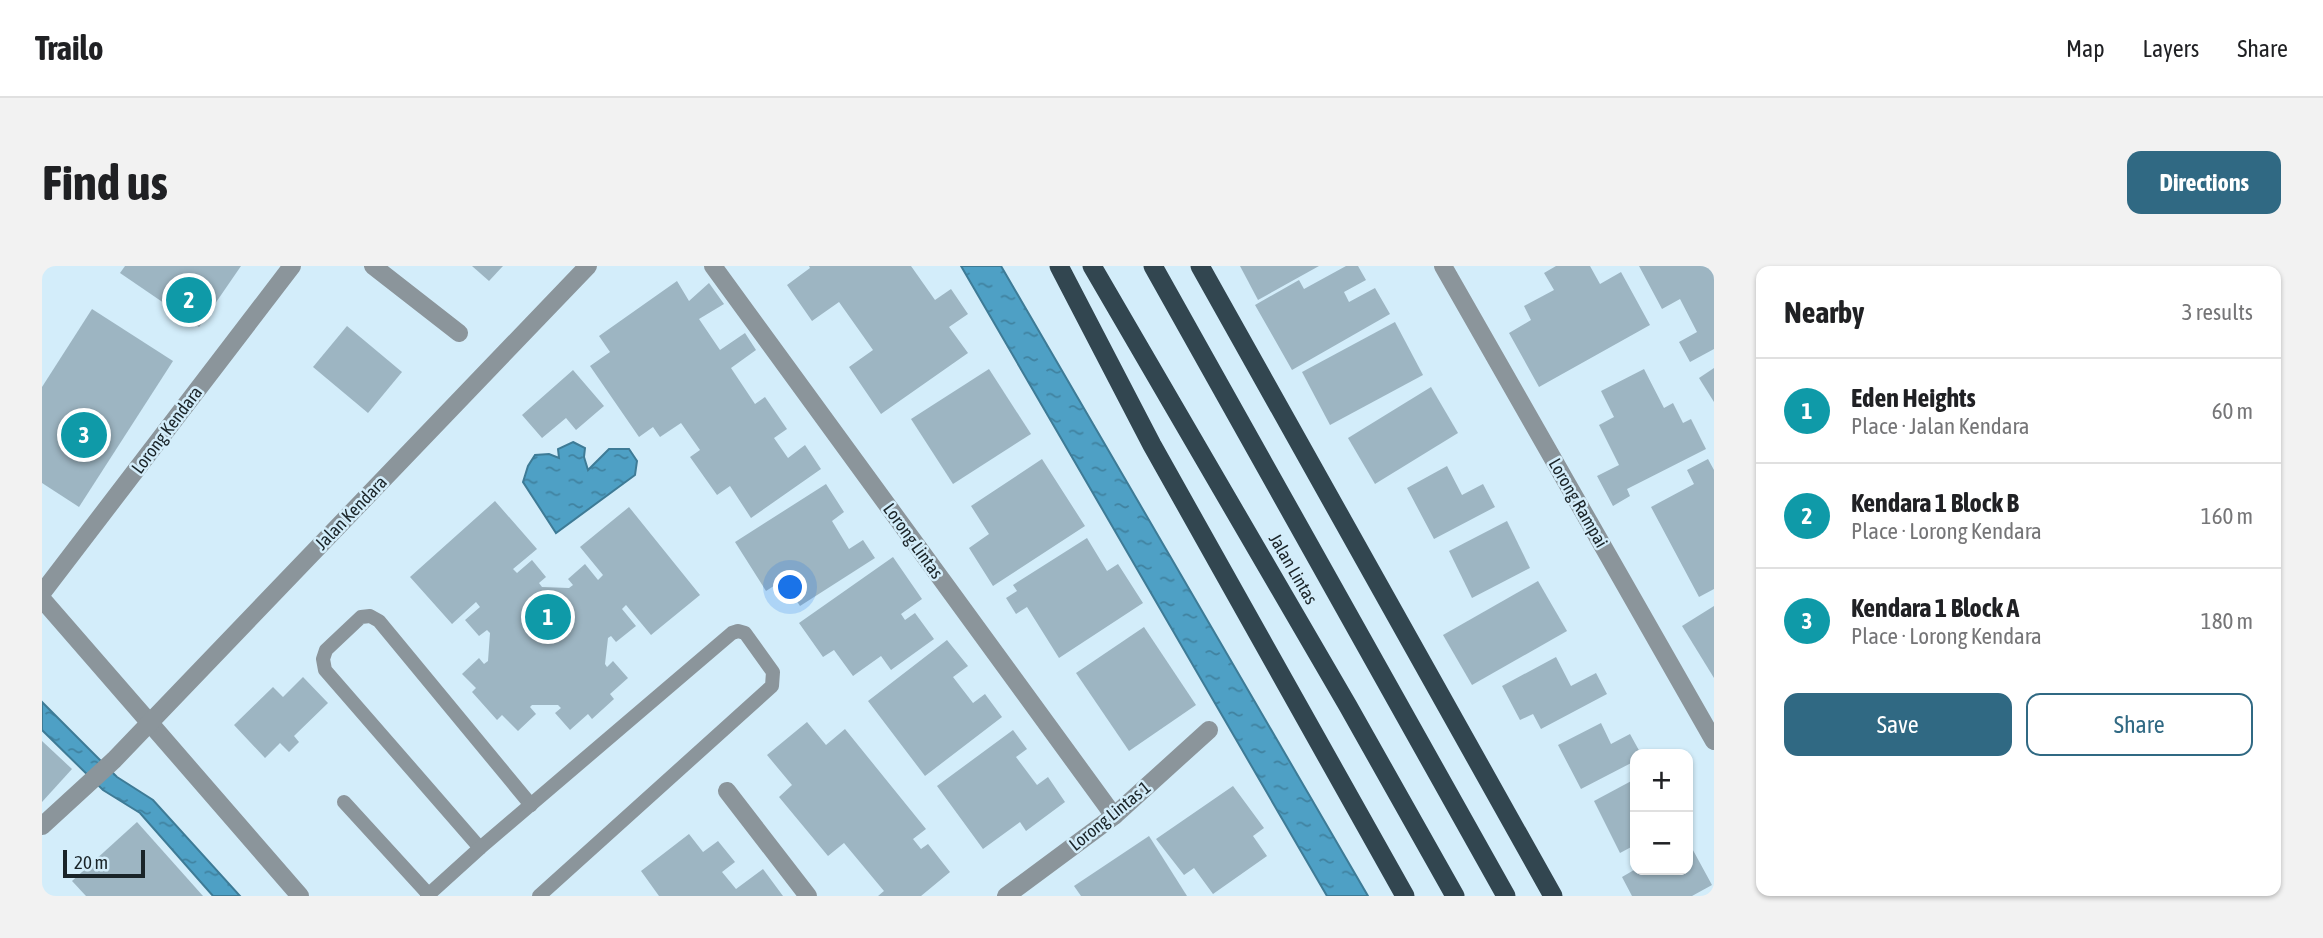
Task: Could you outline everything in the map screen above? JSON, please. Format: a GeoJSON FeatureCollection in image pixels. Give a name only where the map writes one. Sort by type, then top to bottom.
{"type":"FeatureCollection","features":[{"type":"Feature","properties":{"kind":"highway"},"geometry":{"type":"LineString","coordinates":[[1059,266],[1152,445],[1405,896]]}},
{"type":"Feature","properties":{"kind":"highway","name":"Jalan Lintas"},"geometry":{"type":"LineString","coordinates":[[1093,266],[1455,896]]}},
{"type":"Feature","properties":{"kind":"highway","name":"Jalan Lintas"},"geometry":{"type":"LineString","coordinates":[[1153,266],[1506,896]]}},
{"type":"Feature","properties":{"kind":"highway"},"geometry":{"type":"LineString","coordinates":[[1200,266],[1553,896]]}},
{"type":"Feature","properties":{"kind":"street","name":"Lorong Kendara"},"geometry":{"type":"LineString","coordinates":[[42,593],[292,266]]}},
{"type":"Feature","properties":{"kind":"street"},"geometry":{"type":"LineString","coordinates":[[373,266],[459,334]]}},
{"type":"Feature","properties":{"kind":"street","name":"Jalan Kendara"},"geometry":{"type":"LineString","coordinates":[[42,825],[92,783],[588,266]]}},
{"type":"Feature","properties":{"kind":"street","name":"Lorong Lintas"},"geometry":{"type":"LineString","coordinates":[[713,266],[1114,816]]}},
{"type":"Feature","properties":{"kind":"street","name":"Lorong Rampai"},"geometry":{"type":"LineString","coordinates":[[1443,266],[1714,741]]}},
{"type":"Feature","properties":{"kind":"street"},"geometry":{"type":"LineString","coordinates":[[42,599],[299,896]]}},
{"type":"Feature","properties":{"kind":"street","name":"Lorong Lintas 1"},"geometry":{"type":"LineString","coordinates":[[1006,896],[1114,816],[1209,730]]}},
{"type":"Feature","properties":{"kind":"street"},"geometry":{"type":"LineString","coordinates":[[727,791],[808,896]]}},
{"type":"Feature","properties":{"kind":"lane"},"geometry":{"type":"LineString","coordinates":[[480,848],[325,670],[323,659],[326,650],[361,617],[370,616],[379,621],[531,805]]}},
{"type":"Feature","properties":{"kind":"lane"},"geometry":{"type":"LineString","coordinates":[[344,802],[429,895],[480,848],[732,633],[745,633],[773,672],[772,687],[539,896]]}},
{"type":"Feature","properties":{"kind":"water"},"geometry":{"type":"Polygon","coordinates":[[[961,266],[1001,266],[1368,896],[1327,896],[961,266]]]}},
{"type":"Feature","properties":{"kind":"water"},"geometry":{"type":"Polygon","coordinates":[[[573,442],[585,448],[584,457],[588,470],[609,449],[629,449],[637,461],[635,475],[556,533],[523,482],[535,455],[549,454],[559,458],[558,449],[573,442]]]}},
{"type":"Feature","properties":{"kind":"water"},"geometry":{"type":"Polygon","coordinates":[[[42,702],[117,777],[153,800],[240,896],[213,896],[140,813],[103,790],[42,730],[42,702]]]}},
{"type":"Feature","properties":{"kind":"building"},"geometry":{"type":"Polygon","coordinates":[[[125,266],[241,266],[199,327],[120,273],[125,266]]]}},
{"type":"Feature","properties":{"kind":"building"},"geometry":{"type":"Polygon","coordinates":[[[472,266],[503,266],[489,281],[472,266]]]}},
{"type":"Feature","properties":{"kind":"building"},"geometry":{"type":"Polygon","coordinates":[[[809,266],[911,266],[935,300],[951,289],[968,314],[949,327],[968,353],[881,414],[849,367],[873,350],[839,302],[812,321],[787,285],[810,268],[809,266]]]}},
{"type":"Feature","properties":{"kind":"building"},"geometry":{"type":"Polygon","coordinates":[[[1240,266],[1319,266],[1258,300],[1240,266]]]}},
{"type":"Feature","properties":{"kind":"building"},"geometry":{"type":"Polygon","coordinates":[[[1346,266],[1358,266],[1366,280],[1344,292],[1349,302],[1375,288],[1390,314],[1292,370],[1255,305],[1299,280],[1304,289],[1346,266]]]}},
{"type":"Feature","properties":{"kind":"building"},"geometry":{"type":"Polygon","coordinates":[[[1556,266],[1590,266],[1600,284],[1621,272],[1650,325],[1539,387],[1509,333],[1531,320],[1524,306],[1554,290],[1544,273],[1556,266]]]}},
{"type":"Feature","properties":{"kind":"building"},"geometry":{"type":"Polygon","coordinates":[[[1639,266],[1714,266],[1714,349],[1690,362],[1679,342],[1697,332],[1680,299],[1662,309],[1639,266]]]}},
{"type":"Feature","properties":{"kind":"building"},"geometry":{"type":"Polygon","coordinates":[[[677,281],[689,301],[709,283],[724,304],[699,319],[720,350],[745,333],[756,350],[731,368],[755,404],[765,397],[787,429],[774,438],[788,458],[805,445],[821,469],[751,518],[730,486],[717,495],[690,457],[700,450],[681,423],[660,437],[653,427],[639,437],[590,366],[610,352],[599,336],[677,281]]]}},
{"type":"Feature","properties":{"kind":"building"},"geometry":{"type":"Polygon","coordinates":[[[92,309],[173,361],[79,507],[42,483],[42,387],[92,309]]]}},
{"type":"Feature","properties":{"kind":"building"},"geometry":{"type":"Polygon","coordinates":[[[1395,322],[1423,375],[1330,425],[1302,372],[1395,322]]]}},
{"type":"Feature","properties":{"kind":"building"},"geometry":{"type":"Polygon","coordinates":[[[347,326],[402,372],[368,413],[313,367],[347,326]]]}},
{"type":"Feature","properties":{"kind":"building"},"geometry":{"type":"Polygon","coordinates":[[[1714,368],[1714,402],[1699,378],[1714,368]]]}},
{"type":"Feature","properties":{"kind":"building"},"geometry":{"type":"Polygon","coordinates":[[[989,369],[1031,434],[953,484],[911,419],[989,369]]]}},
{"type":"Feature","properties":{"kind":"building"},"geometry":{"type":"Polygon","coordinates":[[[1644,369],[1664,408],[1673,403],[1683,423],[1691,419],[1706,449],[1627,489],[1630,496],[1613,506],[1597,476],[1619,465],[1599,425],[1614,417],[1601,391],[1644,369]]]}},
{"type":"Feature","properties":{"kind":"building"},"geometry":{"type":"Polygon","coordinates":[[[573,370],[604,406],[576,430],[566,418],[542,438],[522,415],[573,370]]]}},
{"type":"Feature","properties":{"kind":"building"},"geometry":{"type":"Polygon","coordinates":[[[1431,387],[1458,433],[1375,484],[1348,438],[1431,387]]]}},
{"type":"Feature","properties":{"kind":"building"},"geometry":{"type":"Polygon","coordinates":[[[1042,459],[1085,526],[993,586],[969,548],[989,534],[971,506],[1042,459]]]}},
{"type":"Feature","properties":{"kind":"building"},"geometry":{"type":"Polygon","coordinates":[[[1708,459],[1714,470],[1714,589],[1699,597],[1651,507],[1694,484],[1687,470],[1708,459]]]}},
{"type":"Feature","properties":{"kind":"building"},"geometry":{"type":"Polygon","coordinates":[[[1447,466],[1462,495],[1483,484],[1495,507],[1434,539],[1407,488],[1447,466]]]}},
{"type":"Feature","properties":{"kind":"building"},"geometry":{"type":"Polygon","coordinates":[[[826,484],[844,512],[832,521],[849,549],[863,540],[875,558],[800,606],[783,580],[766,591],[735,542],[826,484]]]}},
{"type":"Feature","properties":{"kind":"building"},"geometry":{"type":"Polygon","coordinates":[[[495,501],[537,549],[513,569],[517,573],[532,560],[546,577],[539,583],[542,587],[569,588],[573,585],[568,579],[585,564],[598,580],[603,575],[580,547],[629,507],[700,595],[651,635],[626,605],[622,609],[636,626],[616,642],[611,636],[608,638],[605,664],[607,667],[613,661],[628,678],[610,694],[614,699],[592,719],[588,714],[570,730],[555,713],[561,708],[558,705],[532,705],[530,707],[536,714],[518,731],[502,715],[497,720],[472,692],[476,688],[462,674],[479,658],[484,664],[488,661],[490,633],[487,630],[479,636],[465,620],[480,607],[476,602],[452,624],[410,577],[495,501]]]}},
{"type":"Feature","properties":{"kind":"building"},"geometry":{"type":"Polygon","coordinates":[[[1507,521],[1530,568],[1472,598],[1449,551],[1507,521]]]}},
{"type":"Feature","properties":{"kind":"building"},"geometry":{"type":"Polygon","coordinates":[[[1087,538],[1107,571],[1118,564],[1143,603],[1059,658],[1027,607],[1016,614],[1006,598],[1017,591],[1013,585],[1087,538]]]}},
{"type":"Feature","properties":{"kind":"building"},"geometry":{"type":"Polygon","coordinates":[[[893,557],[922,599],[901,614],[905,620],[915,613],[934,639],[891,670],[881,656],[853,676],[834,650],[823,657],[799,623],[893,557]]]}},
{"type":"Feature","properties":{"kind":"building"},"geometry":{"type":"Polygon","coordinates":[[[1538,581],[1567,631],[1472,685],[1443,635],[1538,581]]]}},
{"type":"Feature","properties":{"kind":"building"},"geometry":{"type":"Polygon","coordinates":[[[1714,606],[1714,678],[1682,626],[1714,606]]]}},
{"type":"Feature","properties":{"kind":"building"},"geometry":{"type":"Polygon","coordinates":[[[1144,627],[1196,705],[1129,751],[1076,673],[1144,627]]]}},
{"type":"Feature","properties":{"kind":"building"},"geometry":{"type":"Polygon","coordinates":[[[947,640],[968,666],[953,677],[973,703],[985,694],[1002,717],[925,776],[868,701],[947,640]]]}},
{"type":"Feature","properties":{"kind":"building"},"geometry":{"type":"Polygon","coordinates":[[[1556,657],[1571,686],[1596,673],[1607,694],[1541,729],[1533,714],[1520,720],[1502,686],[1556,657]]]}},
{"type":"Feature","properties":{"kind":"building"},"geometry":{"type":"Polygon","coordinates":[[[303,677],[328,703],[294,736],[299,742],[289,752],[280,743],[265,758],[234,725],[273,687],[283,697],[303,677]]]}},
{"type":"Feature","properties":{"kind":"building"},"geometry":{"type":"Polygon","coordinates":[[[807,722],[826,745],[845,729],[926,829],[913,839],[921,849],[928,844],[950,872],[921,896],[878,896],[884,891],[844,843],[828,856],[779,797],[792,785],[767,755],[807,722]]]}},
{"type":"Feature","properties":{"kind":"building"},"geometry":{"type":"Polygon","coordinates":[[[1601,723],[1611,744],[1630,734],[1638,749],[1630,749],[1630,764],[1581,789],[1558,745],[1601,723]]]}},
{"type":"Feature","properties":{"kind":"building"},"geometry":{"type":"Polygon","coordinates":[[[1013,730],[1027,749],[1016,757],[1037,785],[1048,777],[1065,802],[1026,831],[1020,822],[983,849],[937,786],[1013,730]]]}},
{"type":"Feature","properties":{"kind":"building"},"geometry":{"type":"Polygon","coordinates":[[[42,741],[72,769],[42,802],[42,741]]]}},
{"type":"Feature","properties":{"kind":"building"},"geometry":{"type":"Polygon","coordinates":[[[1630,782],[1630,848],[1620,853],[1594,801],[1630,782]]]}},
{"type":"Feature","properties":{"kind":"building"},"geometry":{"type":"Polygon","coordinates":[[[1233,786],[1264,828],[1253,836],[1267,856],[1213,894],[1194,868],[1184,875],[1156,839],[1233,786]]]}},
{"type":"Feature","properties":{"kind":"building"},"geometry":{"type":"Polygon","coordinates":[[[137,822],[203,896],[86,896],[72,881],[137,822]]]}},
{"type":"Feature","properties":{"kind":"building"},"geometry":{"type":"Polygon","coordinates":[[[689,834],[703,852],[718,841],[735,862],[722,872],[736,889],[763,869],[783,896],[659,896],[641,871],[689,834]]]}},
{"type":"Feature","properties":{"kind":"building"},"geometry":{"type":"Polygon","coordinates":[[[1149,836],[1187,896],[1081,896],[1074,886],[1149,836]]]}},
{"type":"Feature","properties":{"kind":"building"},"geometry":{"type":"Polygon","coordinates":[[[1693,850],[1712,885],[1692,896],[1632,896],[1622,877],[1630,872],[1630,875],[1693,875],[1693,850]]]}},
{"type":"Feature","properties":{"kind":"place","name":"Kendara 1 Block B"},"geometry":{"type":"Point","coordinates":[189,300]}},
{"type":"Feature","properties":{"kind":"place","name":"Kendara 1 Block A"},"geometry":{"type":"Point","coordinates":[84,435]}},
{"type":"Feature","properties":{"kind":"place","name":"Eden Heights"},"geometry":{"type":"Point","coordinates":[548,617]}}]}
